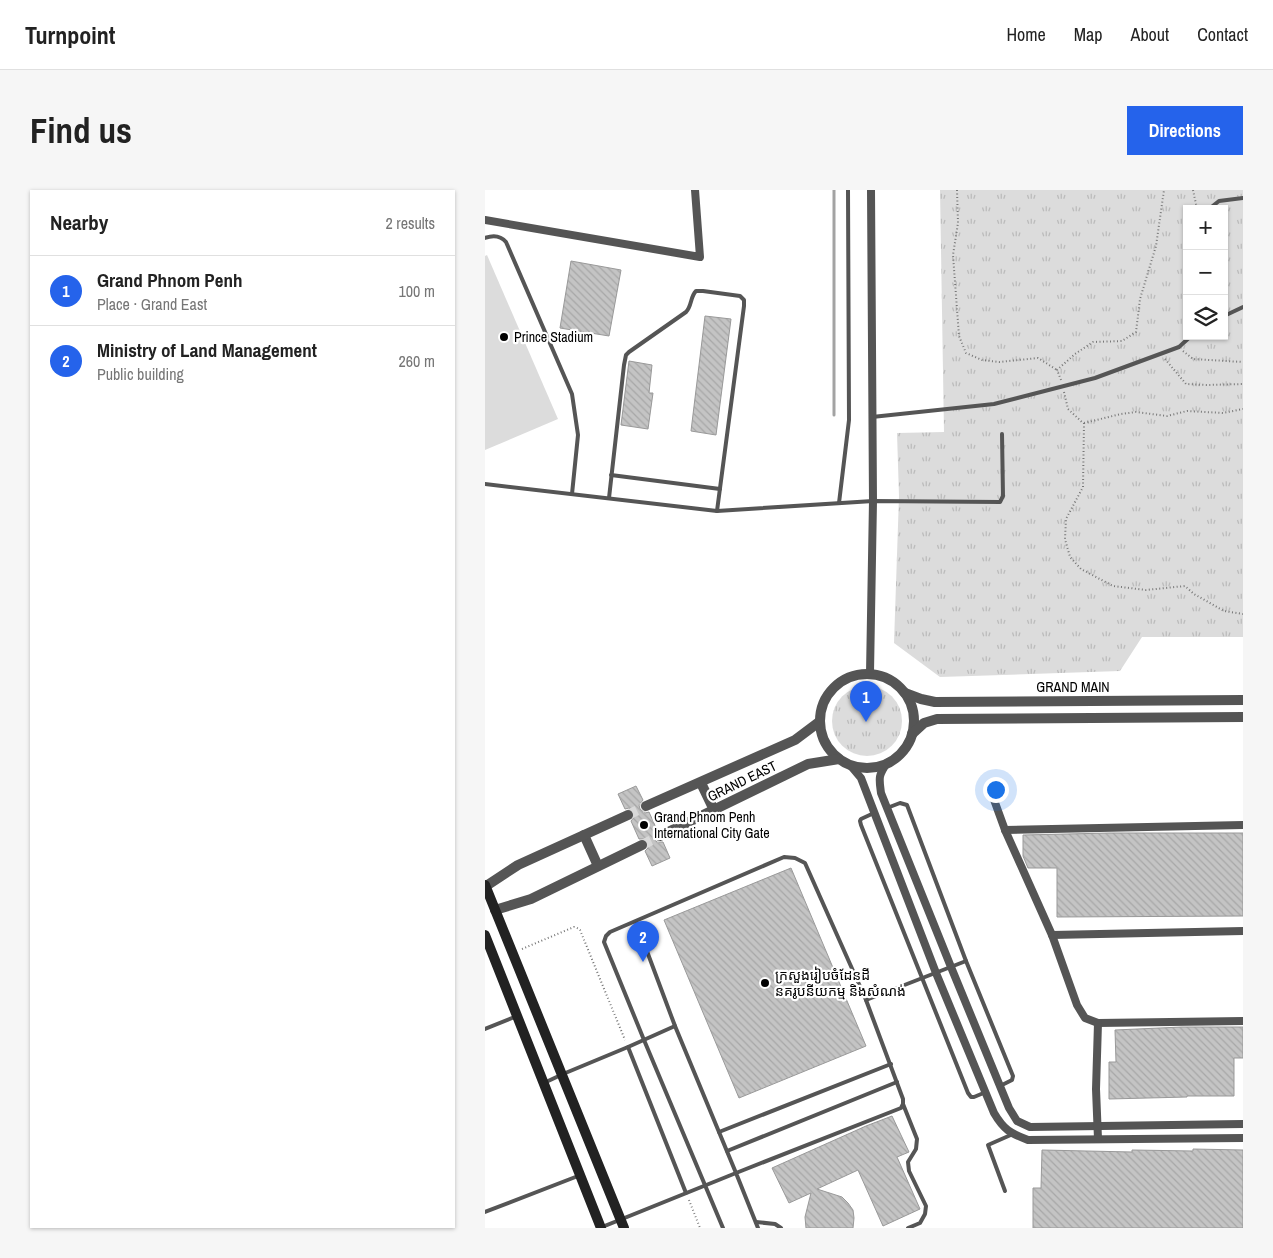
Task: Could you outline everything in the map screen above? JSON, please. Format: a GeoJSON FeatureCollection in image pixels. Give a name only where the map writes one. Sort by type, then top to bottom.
{"type":"FeatureCollection","features":[{"type":"Feature","properties":{"kind":"main road"},"geometry":{"type":"LineString","coordinates":[[485,886],[490,911],[513,953],[623,1224]]}},
{"type":"Feature","properties":{"kind":"main road"},"geometry":{"type":"LineString","coordinates":[[485,935],[601,1228]]}},
{"type":"Feature","properties":{"kind":"street"},"geometry":{"type":"LineString","coordinates":[[485,220],[700,257],[695,190]]}},
{"type":"Feature","properties":{"kind":"street"},"geometry":{"type":"LineString","coordinates":[[870,674],[873,501],[871,190]]}},
{"type":"Feature","properties":{"kind":"street"},"geometry":{"type":"LineString","coordinates":[[870,674],[884,676],[896,683],[905,693],[912,705],[914,718],[912,734],[905,749],[893,760],[879,767],[865,768],[851,765],[839,759],[829,750],[822,738],[819,722],[820,711],[824,698],[843,679],[854,675],[870,674]]}},
{"type":"Feature","properties":{"kind":"street","name":"GRAND MAIN"},"geometry":{"type":"LineString","coordinates":[[905,693],[935,702],[1243,700]]}},
{"type":"Feature","properties":{"kind":"street"},"geometry":{"type":"LineString","coordinates":[[912,734],[925,723],[937,719],[1243,717]]}},
{"type":"Feature","properties":{"kind":"street","name":"GRAND EAST"},"geometry":{"type":"LineString","coordinates":[[646,806],[795,740],[819,722]]}},
{"type":"Feature","properties":{"kind":"street","name":"GRAND EAST"},"geometry":{"type":"LineString","coordinates":[[660,836],[808,764],[839,759]]}},
{"type":"Feature","properties":{"kind":"street"},"geometry":{"type":"LineString","coordinates":[[887,764],[880,774],[881,793],[1009,1108],[1017,1121],[1030,1127],[1243,1124]]}},
{"type":"Feature","properties":{"kind":"street"},"geometry":{"type":"LineString","coordinates":[[851,765],[861,778],[936,973],[994,1113],[1002,1125],[1013,1134],[1027,1140],[1243,1138]]}},
{"type":"Feature","properties":{"kind":"street"},"geometry":{"type":"LineString","coordinates":[[701,783],[714,810]]}},
{"type":"Feature","properties":{"kind":"street"},"geometry":{"type":"LineString","coordinates":[[993,797],[1005,830],[1052,935],[1077,1005],[1085,1018],[1098,1023],[1243,1021]]}},
{"type":"Feature","properties":{"kind":"street"},"geometry":{"type":"LineString","coordinates":[[485,886],[518,865],[628,815]]}},
{"type":"Feature","properties":{"kind":"street"},"geometry":{"type":"LineString","coordinates":[[1005,830],[1243,825]]}},
{"type":"Feature","properties":{"kind":"street"},"geometry":{"type":"LineString","coordinates":[[584,835],[598,866]]}},
{"type":"Feature","properties":{"kind":"street"},"geometry":{"type":"LineString","coordinates":[[490,911],[531,899],[642,845]]}},
{"type":"Feature","properties":{"kind":"street"},"geometry":{"type":"LineString","coordinates":[[1052,935],[1243,932]]}},
{"type":"Feature","properties":{"kind":"street"},"geometry":{"type":"LineString","coordinates":[[1098,1023],[1096,1089],[1098,1139]]}},
{"type":"Feature","properties":{"kind":"street"},"geometry":{"type":"LineString","coordinates":[[985,1092],[1001,1086]]}},
{"type":"Feature","properties":{"kind":"street"},"geometry":{"type":"LineString","coordinates":[[1013,1134],[1021,1123]]}},
{"type":"Feature","properties":{"kind":"lane"},"geometry":{"type":"LineString","coordinates":[[839,503],[849,420],[848,190]]}},
{"type":"Feature","properties":{"kind":"lane"},"geometry":{"type":"LineString","coordinates":[[1214,205],[1219,201],[1243,198]]}},
{"type":"Feature","properties":{"kind":"lane"},"geometry":{"type":"LineString","coordinates":[[485,238],[498,236],[506,242],[572,394],[578,435],[572,494]]}},
{"type":"Feature","properties":{"kind":"lane"},"geometry":{"type":"LineString","coordinates":[[609,498],[626,355],[690,308],[692,295],[696,291],[703,291],[740,296],[744,300],[717,511]]}},
{"type":"Feature","properties":{"kind":"lane"},"geometry":{"type":"LineString","coordinates":[[1228,314],[1243,308]]}},
{"type":"Feature","properties":{"kind":"lane"},"geometry":{"type":"LineString","coordinates":[[872,417],[994,404],[1095,378],[1179,347],[1187,340]]}},
{"type":"Feature","properties":{"kind":"lane"},"geometry":{"type":"LineString","coordinates":[[485,484],[717,511],[873,501],[1000,502],[1003,496],[1002,434]]}},
{"type":"Feature","properties":{"kind":"lane"},"geometry":{"type":"LineString","coordinates":[[611,476],[720,489]]}},
{"type":"Feature","properties":{"kind":"lane"},"geometry":{"type":"LineString","coordinates":[[887,808],[901,803],[907,805],[966,962],[1013,1076],[1013,1080],[1001,1086]]}},
{"type":"Feature","properties":{"kind":"lane"},"geometry":{"type":"LineString","coordinates":[[874,813],[861,818],[861,825],[968,1093],[971,1097],[974,1097],[985,1092]]}},
{"type":"Feature","properties":{"kind":"lane"},"geometry":{"type":"LineString","coordinates":[[723,1228],[604,942],[606,936],[611,932],[784,857],[795,858],[805,863],[866,1000],[917,1139],[916,1149],[908,1162],[909,1171],[926,1206],[925,1214],[920,1223],[908,1228]]}},
{"type":"Feature","properties":{"kind":"lane"},"geometry":{"type":"LineString","coordinates":[[636,922],[675,1026],[758,1228]]}},
{"type":"Feature","properties":{"kind":"lane"},"geometry":{"type":"LineString","coordinates":[[866,1000],[966,962]]}},
{"type":"Feature","properties":{"kind":"lane"},"geometry":{"type":"LineString","coordinates":[[485,1030],[517,1016]]}},
{"type":"Feature","properties":{"kind":"lane"},"geometry":{"type":"LineString","coordinates":[[543,1083],[675,1026]]}},
{"type":"Feature","properties":{"kind":"lane"},"geometry":{"type":"LineString","coordinates":[[628,1047],[686,1193]]}},
{"type":"Feature","properties":{"kind":"lane"},"geometry":{"type":"LineString","coordinates":[[719,1132],[891,1064]]}},
{"type":"Feature","properties":{"kind":"lane"},"geometry":{"type":"LineString","coordinates":[[727,1151],[897,1082]]}},
{"type":"Feature","properties":{"kind":"lane"},"geometry":{"type":"LineString","coordinates":[[601,1228],[623,1224],[686,1193],[901,1108],[903,1104]]}},
{"type":"Feature","properties":{"kind":"lane"},"geometry":{"type":"LineString","coordinates":[[1005,1191],[988,1145],[1013,1134]]}},
{"type":"Feature","properties":{"kind":"lane"},"geometry":{"type":"LineString","coordinates":[[485,1212],[580,1175]]}},
{"type":"Feature","properties":{"kind":"lane"},"geometry":{"type":"LineString","coordinates":[[756,1222],[775,1224],[781,1228]]}},
{"type":"Feature","properties":{"kind":"path"},"geometry":{"type":"LineString","coordinates":[[957,190],[958,223],[953,255],[959,336],[967,353],[982,360],[999,362],[1038,358],[1057,370],[1068,410],[1084,423]]}},
{"type":"Feature","properties":{"kind":"path"},"geometry":{"type":"LineString","coordinates":[[1057,370],[1075,354],[1093,342],[1122,341],[1136,332],[1140,299],[1156,246],[1164,190]]}},
{"type":"Feature","properties":{"kind":"path"},"geometry":{"type":"LineString","coordinates":[[1193,190],[1196,205]]}},
{"type":"Feature","properties":{"kind":"path"},"geometry":{"type":"LineString","coordinates":[[1179,347],[1193,359],[1243,362]]}},
{"type":"Feature","properties":{"kind":"path"},"geometry":{"type":"LineString","coordinates":[[1160,354],[1186,384],[1243,384]]}},
{"type":"Feature","properties":{"kind":"path"},"geometry":{"type":"LineString","coordinates":[[1084,423],[1136,412],[1167,416],[1187,412],[1223,414],[1243,410]]}},
{"type":"Feature","properties":{"kind":"path"},"geometry":{"type":"LineString","coordinates":[[1084,423],[1083,487],[1066,519],[1065,539],[1070,557],[1081,568],[1113,586],[1146,590],[1185,586],[1194,594],[1224,611],[1243,614]]}},
{"type":"Feature","properties":{"kind":"path"},"geometry":{"type":"LineString","coordinates":[[513,953],[577,928],[628,1047]]}},
{"type":"Feature","properties":{"kind":"path"},"geometry":{"type":"LineString","coordinates":[[686,1193],[700,1228]]}},
{"type":"Feature","properties":{"kind":"green space"},"geometry":{"type":"Polygon","coordinates":[[[940,190],[1243,190],[1243,637],[1142,637],[1120,671],[940,677],[894,643],[899,496],[897,433],[944,432],[940,190]]]}},
{"type":"Feature","properties":{"kind":"green space","name":"Prince Stadium"},"geometry":{"type":"Polygon","coordinates":[[[487,255],[558,419],[485,450],[485,256],[487,255]]]}},
{"type":"Feature","properties":{"kind":"green space"},"geometry":{"type":"Polygon","coordinates":[[[874,686],[887,692],[896,701],[900,707],[902,721],[900,735],[892,746],[881,754],[860,756],[853,754],[842,746],[834,735],[832,714],[834,707],[842,696],[853,688],[874,686]]]}},
{"type":"Feature","properties":{"kind":"building"},"geometry":{"type":"Polygon","coordinates":[[[571,261],[621,270],[609,336],[560,328],[571,261]]]}},
{"type":"Feature","properties":{"kind":"building"},"geometry":{"type":"Polygon","coordinates":[[[705,316],[731,319],[716,435],[691,431],[705,316]]]}},
{"type":"Feature","properties":{"kind":"building"},"geometry":{"type":"Polygon","coordinates":[[[629,361],[652,365],[649,393],[653,393],[648,429],[621,425],[629,361]]]}},
{"type":"Feature","properties":{"kind":"building","name":"Grand Phnom Penh International City Gate"},"geometry":{"type":"Polygon","coordinates":[[[636,786],[643,800],[639,805],[640,809],[645,813],[649,812],[657,830],[654,833],[654,839],[657,842],[663,842],[670,858],[652,866],[645,851],[648,848],[648,842],[645,839],[639,839],[631,821],[635,816],[634,812],[629,808],[625,809],[618,794],[636,786]]]}},
{"type":"Feature","properties":{"kind":"building"},"geometry":{"type":"Polygon","coordinates":[[[1243,833],[1243,916],[1057,917],[1057,868],[1028,868],[1023,856],[1023,835],[1243,833]]]}},
{"type":"Feature","properties":{"kind":"building","name":"ក្រសួងរៀបចំដែនដី នគរូបនីយកម្ម និងសំណង់"},"geometry":{"type":"Polygon","coordinates":[[[791,868],[866,1046],[739,1098],[664,920],[791,868]]]}},
{"type":"Feature","properties":{"kind":"building"},"geometry":{"type":"Polygon","coordinates":[[[1243,1027],[1243,1058],[1234,1058],[1234,1096],[1109,1099],[1109,1062],[1116,1062],[1115,1030],[1243,1027]]]}},
{"type":"Feature","properties":{"kind":"building"},"geometry":{"type":"Polygon","coordinates":[[[892,1116],[909,1152],[897,1157],[920,1209],[883,1226],[858,1170],[817,1189],[842,1197],[848,1203],[853,1210],[853,1228],[806,1228],[805,1217],[811,1193],[789,1203],[772,1168],[892,1116]]]}},
{"type":"Feature","properties":{"kind":"building"},"geometry":{"type":"Polygon","coordinates":[[[1193,1149],[1243,1150],[1243,1228],[1033,1228],[1033,1188],[1041,1188],[1042,1150],[1132,1152],[1132,1150],[1193,1151],[1193,1149]]]}},
{"type":"Feature","properties":{"kind":"waterway"},"geometry":{"type":"LineString","coordinates":[[834,190],[834,415]]}},
{"type":"Feature","properties":{"kind":"tunnel"},"geometry":{"type":"LineString","coordinates":[[628,815],[646,806]]}},
{"type":"Feature","properties":{"kind":"tunnel"},"geometry":{"type":"LineString","coordinates":[[642,845],[660,836]]}},
{"type":"Feature","properties":{"kind":"place","name":"Prince Stadium"},"geometry":{"type":"Point","coordinates":[504,337]}},
{"type":"Feature","properties":{"kind":"place","name":"Grand Phnom Penh"},"geometry":{"type":"Point","coordinates":[866,722]}},
{"type":"Feature","properties":{"kind":"place","name":"Grand Phnom Penh International City Gate"},"geometry":{"type":"Point","coordinates":[644,825]}},
{"type":"Feature","properties":{"kind":"place","name":"Ministry of Land Management"},"geometry":{"type":"Point","coordinates":[643,962]}},
{"type":"Feature","properties":{"kind":"place","name":"ក្រសួងរៀបចំដែនដី នគរូបនីយកម្ម និងសំណង់"},"geometry":{"type":"Point","coordinates":[765,983]}}]}
